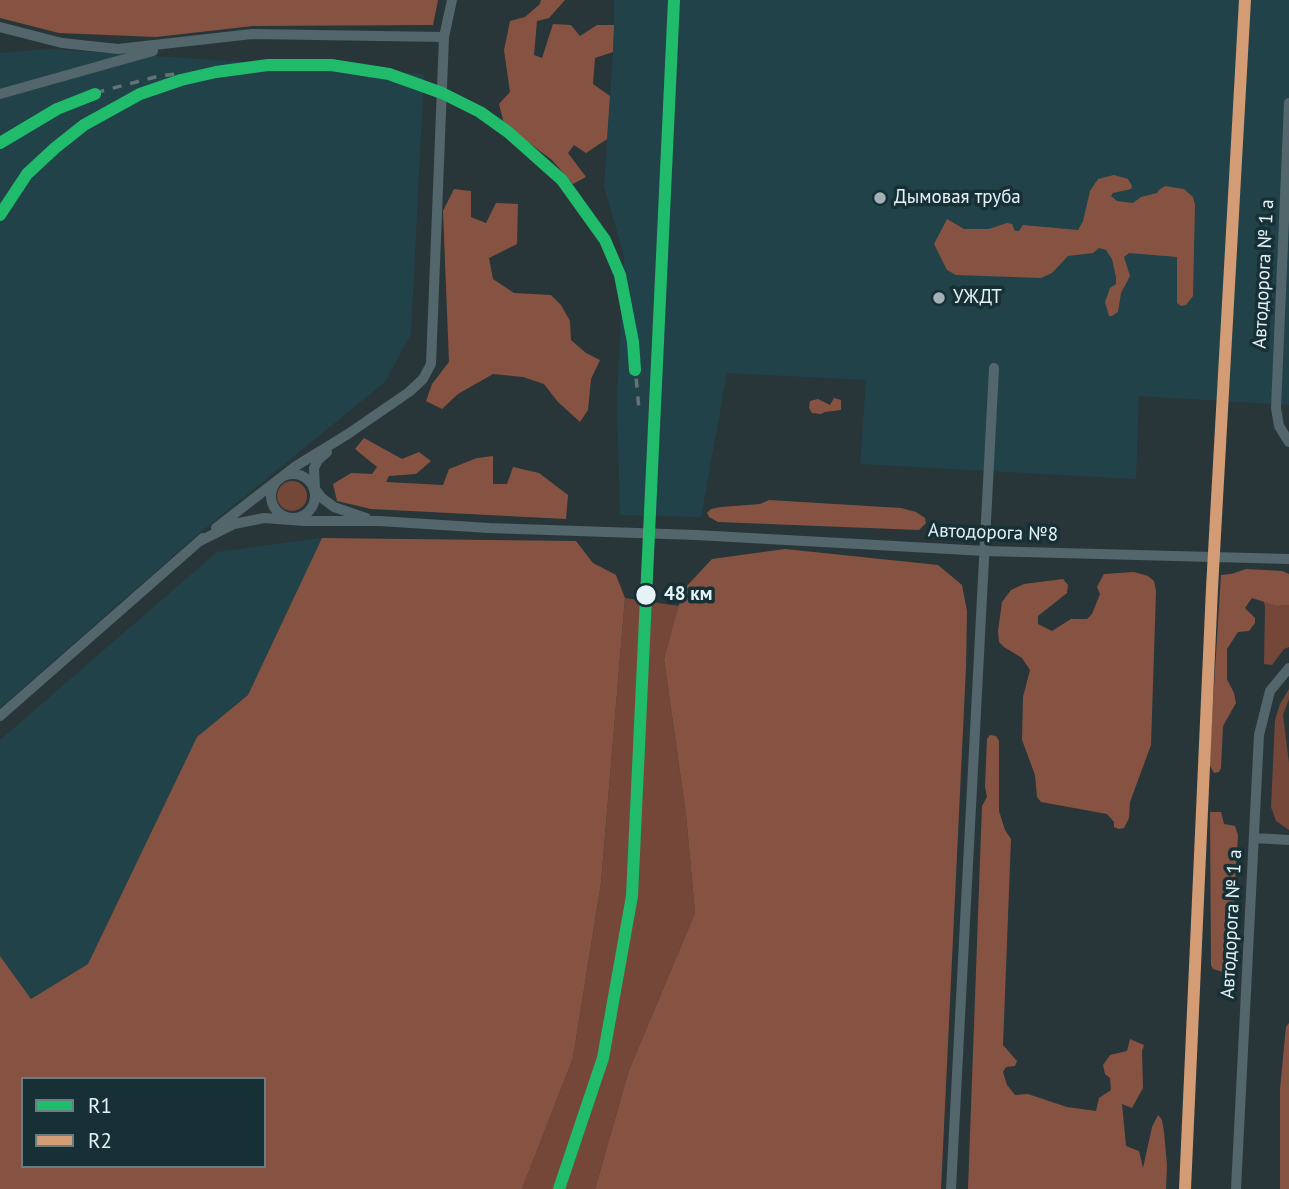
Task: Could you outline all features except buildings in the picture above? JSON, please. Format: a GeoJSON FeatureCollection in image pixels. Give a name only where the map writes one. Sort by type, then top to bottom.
{"type":"FeatureCollection","features":[{"type":"Feature","properties":{"kind":"street"},"geometry":{"type":"LineString","coordinates":[[0,716],[198,542],[296,466],[410,392],[423,379],[431,364],[443,37],[452,0]]}},
{"type":"Feature","properties":{"kind":"street"},"geometry":{"type":"LineString","coordinates":[[0,27],[62,43],[118,49],[252,34],[443,37]]}},
{"type":"Feature","properties":{"kind":"street"},"geometry":{"type":"LineString","coordinates":[[0,93],[179,43]]}},
{"type":"Feature","properties":{"kind":"street","name":"Автодорога № 1 а"},"geometry":{"type":"LineString","coordinates":[[1289,103],[1276,408],[1279,426],[1289,442]]}},
{"type":"Feature","properties":{"kind":"street"},"geometry":{"type":"LineString","coordinates":[[951,1189],[994,368]]}},
{"type":"Feature","properties":{"kind":"street"},"geometry":{"type":"LineString","coordinates":[[348,434],[318,460],[313,475],[315,489],[315,500],[311,510],[292,519],[279,513],[272,504],[272,490],[280,478],[298,475],[306,479],[315,489],[322,498],[334,507],[379,521]]}},
{"type":"Feature","properties":{"kind":"street"},"geometry":{"type":"LineString","coordinates":[[198,542],[242,521],[257,518],[379,521]]}},
{"type":"Feature","properties":{"kind":"street","name":"Автодорога №8"},"geometry":{"type":"LineString","coordinates":[[379,521],[985,551],[1289,559]]}},
{"type":"Feature","properties":{"kind":"street","name":"Автодорога № 1 а"},"geometry":{"type":"LineString","coordinates":[[1236,1189],[1259,735],[1270,691],[1289,668]]}},
{"type":"Feature","properties":{"kind":"street"},"geometry":{"type":"LineString","coordinates":[[1254,838],[1289,840]]}},
{"type":"Feature","properties":{"kind":"shaded area"},"geometry":{"type":"Polygon","coordinates":[[[0,0],[438,0],[433,25],[253,26],[156,37],[59,33],[0,18],[0,0]]]}},
{"type":"Feature","properties":{"kind":"shaded area"},"geometry":{"type":"Polygon","coordinates":[[[541,0],[565,0],[549,18],[537,21],[534,55],[542,58],[553,24],[571,25],[580,36],[597,25],[614,25],[613,52],[595,58],[593,84],[610,96],[607,139],[586,153],[574,145],[568,153],[586,177],[573,184],[552,160],[504,124],[499,104],[510,92],[504,50],[510,21],[525,17],[541,0]]]}},
{"type":"Feature","properties":{"kind":"shaded area"},"geometry":{"type":"Polygon","coordinates":[[[614,0],[1289,0],[1289,405],[1139,396],[1136,479],[860,464],[866,380],[727,373],[701,517],[620,515],[617,399],[624,256],[604,186],[614,0]]]}},
{"type":"Feature","properties":{"kind":"shaded area"},"geometry":{"type":"Polygon","coordinates":[[[48,49],[424,74],[411,334],[385,382],[196,536],[0,708],[0,53],[48,49]]]}},
{"type":"Feature","properties":{"kind":"shaded area"},"geometry":{"type":"Polygon","coordinates":[[[1114,175],[1128,179],[1132,186],[1131,189],[1113,193],[1111,196],[1117,201],[1133,203],[1141,197],[1157,193],[1165,186],[1184,189],[1193,197],[1193,296],[1186,305],[1177,303],[1177,257],[1129,253],[1124,257],[1130,276],[1121,293],[1118,312],[1109,316],[1105,302],[1110,288],[1116,284],[1116,277],[1112,259],[1106,250],[1099,248],[1093,253],[1068,256],[1052,273],[1041,278],[956,275],[947,270],[934,244],[947,219],[964,229],[989,229],[1007,223],[1012,224],[1015,231],[1019,231],[1023,225],[1078,230],[1083,221],[1090,191],[1098,179],[1114,175]]]}},
{"type":"Feature","properties":{"kind":"shaded area"},"geometry":{"type":"Polygon","coordinates":[[[454,189],[471,191],[471,217],[486,223],[496,203],[518,204],[517,244],[489,258],[493,279],[514,293],[551,295],[561,305],[570,321],[571,340],[586,353],[600,360],[591,379],[588,410],[580,422],[558,402],[544,384],[523,377],[493,374],[458,394],[442,409],[426,401],[432,384],[449,362],[443,211],[454,189]]]}},
{"type":"Feature","properties":{"kind":"shaded area"},"geometry":{"type":"Polygon","coordinates":[[[834,398],[841,400],[841,410],[821,414],[812,413],[809,408],[810,401],[818,399],[830,405],[834,398]]]}},
{"type":"Feature","properties":{"kind":"shaded area"},"geometry":{"type":"Polygon","coordinates":[[[364,438],[402,459],[419,452],[431,461],[416,474],[389,476],[386,482],[443,485],[449,469],[477,458],[493,456],[493,484],[507,484],[513,467],[539,473],[568,495],[566,519],[371,509],[337,501],[333,484],[351,473],[372,474],[377,467],[355,449],[364,438]]]}},
{"type":"Feature","properties":{"kind":"shaded area"},"geometry":{"type":"Polygon","coordinates":[[[292,481],[302,486],[307,496],[302,506],[292,511],[282,506],[277,496],[282,486],[292,481]]]}},
{"type":"Feature","properties":{"kind":"shaded area"},"geometry":{"type":"Polygon","coordinates":[[[769,500],[901,508],[916,512],[925,518],[926,523],[919,530],[718,522],[707,513],[711,509],[760,504],[769,500]]]}},
{"type":"Feature","properties":{"kind":"shaded area"},"geometry":{"type":"Polygon","coordinates":[[[322,538],[248,695],[197,737],[88,964],[31,999],[0,956],[0,740],[217,552],[322,538]]]}},
{"type":"Feature","properties":{"kind":"shaded area"},"geometry":{"type":"Polygon","coordinates":[[[322,538],[576,541],[593,563],[616,575],[625,598],[601,883],[573,1058],[522,1189],[0,1189],[0,956],[31,999],[88,964],[197,737],[248,695],[322,538]]]}},
{"type":"Feature","properties":{"kind":"shaded area"},"geometry":{"type":"Polygon","coordinates":[[[785,549],[938,565],[962,585],[967,611],[966,667],[941,1189],[595,1189],[629,1070],[695,913],[686,815],[664,659],[683,590],[712,559],[785,549]]]}},
{"type":"Feature","properties":{"kind":"shaded area"},"geometry":{"type":"Polygon","coordinates":[[[1246,569],[1282,571],[1289,574],[1289,605],[1277,606],[1252,598],[1245,608],[1255,618],[1255,623],[1249,631],[1238,632],[1227,649],[1227,679],[1236,703],[1223,726],[1221,768],[1214,773],[1209,764],[1221,575],[1246,569]]]}},
{"type":"Feature","properties":{"kind":"shaded area"},"geometry":{"type":"Polygon","coordinates":[[[1134,572],[1154,581],[1156,591],[1151,745],[1130,802],[1129,818],[1124,828],[1119,829],[1114,827],[1114,822],[1107,814],[1041,802],[1037,797],[1035,775],[1022,740],[1023,697],[1030,670],[1022,658],[999,642],[998,631],[1002,602],[1011,590],[1024,584],[1063,579],[1068,585],[1067,593],[1038,616],[1038,624],[1052,631],[1071,619],[1087,619],[1092,614],[1100,594],[1097,587],[1104,574],[1134,572]]]}},
{"type":"Feature","properties":{"kind":"shaded area"},"geometry":{"type":"Polygon","coordinates":[[[625,598],[679,606],[664,659],[686,815],[695,913],[629,1070],[595,1189],[522,1189],[573,1058],[601,883],[625,598]]]}},
{"type":"Feature","properties":{"kind":"shaded area"},"geometry":{"type":"Polygon","coordinates":[[[1263,600],[1277,606],[1289,605],[1289,647],[1284,649],[1272,665],[1264,664],[1263,600]]]}},
{"type":"Feature","properties":{"kind":"shaded area"},"geometry":{"type":"Polygon","coordinates":[[[1289,689],[1289,699],[1283,715],[1289,763],[1289,830],[1276,821],[1271,807],[1275,720],[1289,689]]]}},
{"type":"Feature","properties":{"kind":"shaded area"},"geometry":{"type":"Polygon","coordinates":[[[990,735],[996,736],[999,741],[999,811],[1011,839],[1003,1045],[1017,1061],[1015,1066],[1006,1067],[1003,1072],[1007,1085],[1015,1095],[1028,1094],[1067,1107],[1096,1111],[1099,1098],[1111,1090],[1110,1078],[1105,1074],[1103,1065],[1110,1055],[1127,1051],[1130,1039],[1144,1045],[1143,1088],[1132,1108],[1122,1104],[1126,1146],[1139,1151],[1143,1168],[1152,1127],[1158,1115],[1162,1120],[1164,1132],[1166,1189],[968,1189],[982,806],[987,797],[987,739],[990,735]]]}},
{"type":"Feature","properties":{"kind":"shaded area"},"geometry":{"type":"Polygon","coordinates":[[[1210,812],[1221,812],[1224,824],[1235,826],[1238,835],[1230,970],[1226,973],[1213,969],[1211,965],[1210,812]]]}},
{"type":"Feature","properties":{"kind":"shaded area"},"geometry":{"type":"Polygon","coordinates":[[[1289,1023],[1289,1189],[1280,1189],[1280,1089],[1286,1027],[1289,1023]]]}},
{"type":"Feature","properties":{"kind":"railway"},"geometry":{"type":"LineString","coordinates":[[1185,1189],[1212,588],[1245,0]]}},
{"type":"Feature","properties":{"kind":"railway"},"geometry":{"type":"LineString","coordinates":[[0,215],[27,174],[84,125],[140,94],[181,80],[216,72],[308,64],[349,66],[416,82],[480,112],[508,132],[562,180],[584,209],[605,240],[620,275],[633,342],[639,410]]}},
{"type":"Feature","properties":{"kind":"railway"},"geometry":{"type":"LineString","coordinates":[[0,143],[57,109],[102,91],[177,74]]}},
{"type":"Feature","properties":{"kind":"transit line","name":"R1"},"geometry":{"type":"LineString","coordinates":[[559,1189],[603,1058],[632,896],[674,0]]}},
{"type":"Feature","properties":{"kind":"transit line","name":"R2"},"geometry":{"type":"LineString","coordinates":[[1185,1189],[1212,588],[1245,0]]}},
{"type":"Feature","properties":{"kind":"transit line","name":"R1"},"geometry":{"type":"LineString","coordinates":[[0,215],[27,174],[55,148],[84,125],[140,94],[216,72],[268,65],[331,65],[389,74],[442,93],[480,112],[508,132],[562,180],[605,240],[620,275],[633,342],[635,370]]}},
{"type":"Feature","properties":{"kind":"transit line","name":"R1"},"geometry":{"type":"LineString","coordinates":[[0,143],[57,109],[95,94]]}},
{"type":"Feature","properties":{"kind":"place","name":"Дымовая труба"},"geometry":{"type":"Point","coordinates":[880,198]}},
{"type":"Feature","properties":{"kind":"place","name":"УЖДТ"},"geometry":{"type":"Point","coordinates":[939,298]}},
{"type":"Feature","properties":{"kind":"place","name":"48 км"},"geometry":{"type":"Point","coordinates":[646,595]}}]}
